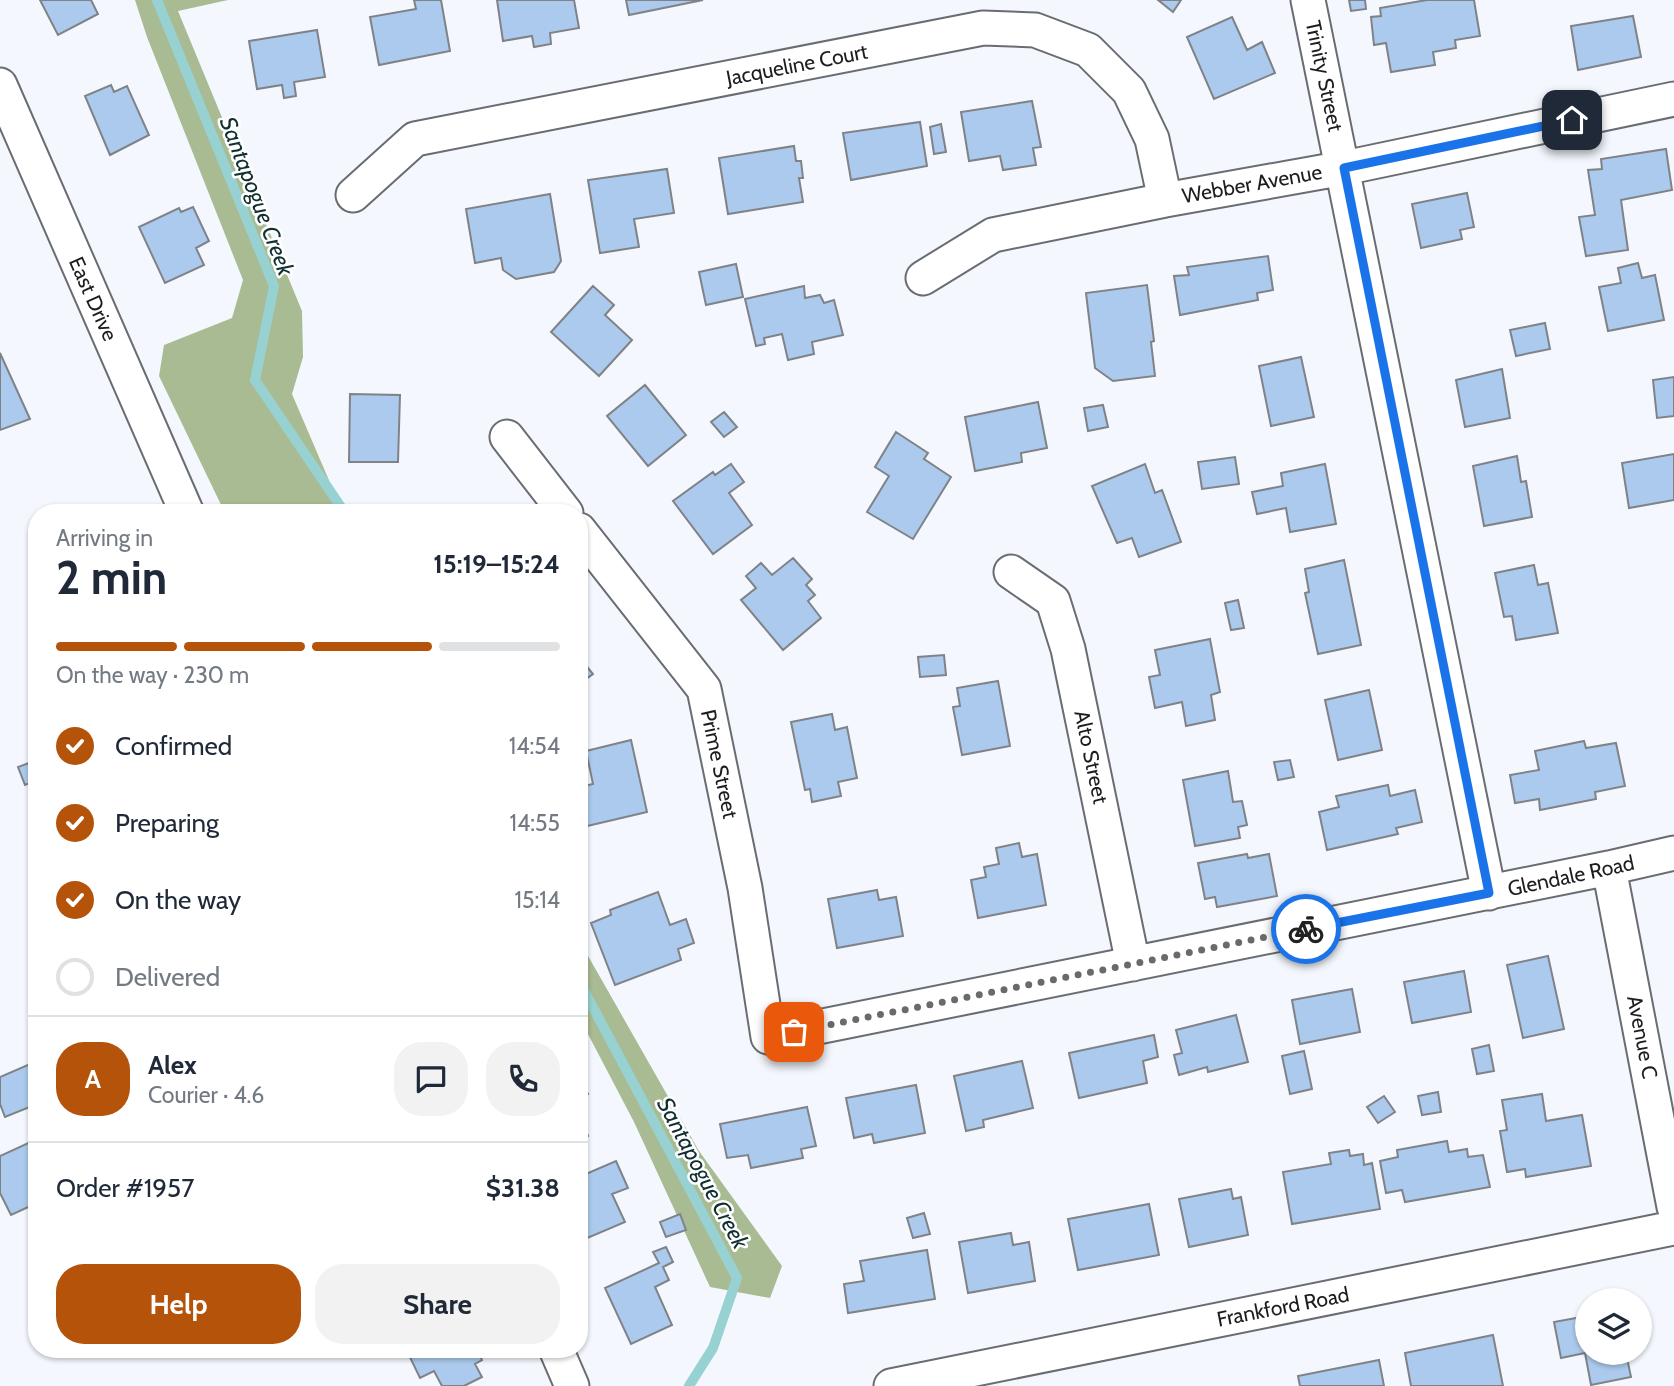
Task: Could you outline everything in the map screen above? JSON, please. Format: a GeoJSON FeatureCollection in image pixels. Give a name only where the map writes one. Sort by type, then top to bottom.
{"type":"FeatureCollection","features":[{"type":"Feature","properties":{"kind":"street","name":"Trinity Street"},"geometry":{"type":"LineString","coordinates":[[1308,0],[1489,893]]}},
{"type":"Feature","properties":{"kind":"street","name":"Jacqueline Court"},"geometry":{"type":"LineString","coordinates":[[353,195],[415,139],[983,29],[1035,30],[1088,50],[1129,91],[1152,139],[1165,200]]}},
{"type":"Feature","properties":{"kind":"street","name":"East Drive"},"geometry":{"type":"LineString","coordinates":[[0,85],[183,504]]}},
{"type":"Feature","properties":{"kind":"street","name":"Webber Avenue"},"geometry":{"type":"LineString","coordinates":[[923,278],[993,235],[1165,200],[1344,168],[1674,99]]}},
{"type":"Feature","properties":{"kind":"street"},"geometry":{"type":"LineString","coordinates":[[507,437],[559,504]]}},
{"type":"Feature","properties":{"kind":"street","name":"Prime Street"},"geometry":{"type":"LineString","coordinates":[[588,541],[704,689],[746,888],[768,1037]]}},
{"type":"Feature","properties":{"kind":"street","name":"Alto Street"},"geometry":{"type":"LineString","coordinates":[[1011,572],[1053,601],[1068,649],[1133,964]]}},
{"type":"Feature","properties":{"kind":"street","name":"Glendale Road"},"geometry":{"type":"LineString","coordinates":[[768,1037],[1489,893],[1674,853]]}},
{"type":"Feature","properties":{"kind":"street","name":"Avenue C"},"geometry":{"type":"LineString","coordinates":[[1609,868],[1674,1207]]}},
{"type":"Feature","properties":{"kind":"street","name":"Frankford Road"},"geometry":{"type":"LineString","coordinates":[[891,1386],[1674,1228]]}},
{"type":"Feature","properties":{"kind":"street"},"geometry":{"type":"LineString","coordinates":[[560,1358],[572,1386]]}},
{"type":"Feature","properties":{"kind":"green space"},"geometry":{"type":"Polygon","coordinates":[[[135,0],[228,0],[178,11],[302,311],[303,357],[292,394],[339,504],[221,504],[159,376],[164,345],[232,318],[243,280],[147,37],[135,0]]]}},
{"type":"Feature","properties":{"kind":"green space"},"geometry":{"type":"Polygon","coordinates":[[[588,956],[699,1151],[782,1266],[770,1298],[710,1287],[634,1122],[588,1034],[588,956]]]}},
{"type":"Feature","properties":{"kind":"building"},"geometry":{"type":"Polygon","coordinates":[[[40,0],[91,0],[98,14],[58,35],[40,0]]]}},
{"type":"Feature","properties":{"kind":"building"},"geometry":{"type":"Polygon","coordinates":[[[414,0],[441,0],[450,51],[379,65],[370,17],[416,9],[414,0]]]}},
{"type":"Feature","properties":{"kind":"building"},"geometry":{"type":"Polygon","coordinates":[[[497,0],[574,0],[579,28],[550,33],[551,44],[534,47],[532,36],[503,41],[497,0]]]}},
{"type":"Feature","properties":{"kind":"building"},"geometry":{"type":"Polygon","coordinates":[[[626,0],[703,0],[629,15],[626,0]]]}},
{"type":"Feature","properties":{"kind":"building"},"geometry":{"type":"Polygon","coordinates":[[[1158,0],[1181,0],[1173,12],[1158,0]]]}},
{"type":"Feature","properties":{"kind":"building"},"geometry":{"type":"Polygon","coordinates":[[[1349,0],[1365,0],[1366,9],[1351,11],[1349,0]]]}},
{"type":"Feature","properties":{"kind":"building"},"geometry":{"type":"Polygon","coordinates":[[[1427,0],[1474,0],[1480,36],[1455,40],[1456,48],[1433,52],[1435,65],[1391,72],[1386,43],[1374,45],[1371,17],[1381,16],[1380,8],[1427,0]]]}},
{"type":"Feature","properties":{"kind":"building"},"geometry":{"type":"Polygon","coordinates":[[[1633,16],[1641,57],[1578,70],[1571,26],[1633,16]]]}},
{"type":"Feature","properties":{"kind":"building"},"geometry":{"type":"Polygon","coordinates":[[[1232,17],[1247,50],[1262,42],[1275,73],[1214,99],[1187,37],[1232,17]]]}},
{"type":"Feature","properties":{"kind":"building"},"geometry":{"type":"Polygon","coordinates":[[[317,30],[325,77],[294,82],[296,96],[284,98],[282,85],[257,89],[249,41],[317,30]]]}},
{"type":"Feature","properties":{"kind":"building"},"geometry":{"type":"Polygon","coordinates":[[[111,85],[114,92],[127,86],[149,135],[110,155],[85,96],[111,85]]]}},
{"type":"Feature","properties":{"kind":"building"},"geometry":{"type":"Polygon","coordinates":[[[1032,101],[1041,147],[1033,148],[1036,165],[1003,170],[1000,156],[969,161],[961,112],[1032,101]]]}},
{"type":"Feature","properties":{"kind":"building"},"geometry":{"type":"Polygon","coordinates":[[[920,122],[927,166],[851,180],[843,133],[920,122]]]}},
{"type":"Feature","properties":{"kind":"building"},"geometry":{"type":"Polygon","coordinates":[[[941,124],[946,152],[934,154],[930,127],[941,124]]]}},
{"type":"Feature","properties":{"kind":"building"},"geometry":{"type":"Polygon","coordinates":[[[794,146],[796,161],[801,161],[803,178],[799,178],[803,202],[728,214],[719,158],[794,146]]]}},
{"type":"Feature","properties":{"kind":"building"},"geometry":{"type":"Polygon","coordinates":[[[1666,149],[1672,190],[1621,200],[1628,250],[1586,256],[1579,217],[1595,215],[1588,170],[1602,169],[1601,159],[1666,149]]]}},
{"type":"Feature","properties":{"kind":"building"},"geometry":{"type":"Polygon","coordinates":[[[667,169],[674,213],[634,219],[639,247],[600,253],[588,180],[667,169]]]}},
{"type":"Feature","properties":{"kind":"building"},"geometry":{"type":"Polygon","coordinates":[[[1467,193],[1474,227],[1460,230],[1462,239],[1421,248],[1412,204],[1467,193]]]}},
{"type":"Feature","properties":{"kind":"building"},"geometry":{"type":"Polygon","coordinates":[[[550,194],[561,261],[554,272],[516,279],[503,270],[501,258],[475,263],[466,209],[550,194]]]}},
{"type":"Feature","properties":{"kind":"building"},"geometry":{"type":"Polygon","coordinates":[[[193,207],[209,241],[196,248],[204,265],[165,283],[139,227],[179,208],[181,212],[193,207]]]}},
{"type":"Feature","properties":{"kind":"building"},"geometry":{"type":"Polygon","coordinates":[[[1268,256],[1273,290],[1257,293],[1258,300],[1180,315],[1174,276],[1189,275],[1187,267],[1268,256]]]}},
{"type":"Feature","properties":{"kind":"building"},"geometry":{"type":"Polygon","coordinates":[[[1638,263],[1642,278],[1655,275],[1664,320],[1608,331],[1599,287],[1621,283],[1618,268],[1638,263]]]}},
{"type":"Feature","properties":{"kind":"building"},"geometry":{"type":"Polygon","coordinates":[[[736,264],[743,297],[706,305],[699,272],[736,264]]]}},
{"type":"Feature","properties":{"kind":"building"},"geometry":{"type":"Polygon","coordinates":[[[1147,285],[1155,376],[1113,381],[1095,368],[1086,293],[1147,285]]]}},
{"type":"Feature","properties":{"kind":"building"},"geometry":{"type":"Polygon","coordinates":[[[593,286],[614,305],[605,315],[632,340],[599,376],[551,332],[593,286]]]}},
{"type":"Feature","properties":{"kind":"building"},"geometry":{"type":"Polygon","coordinates":[[[804,286],[805,298],[820,295],[824,303],[834,300],[843,335],[812,342],[814,354],[788,360],[782,334],[764,338],[765,344],[756,346],[745,299],[804,286]]]}},
{"type":"Feature","properties":{"kind":"building"},"geometry":{"type":"Polygon","coordinates":[[[1545,323],[1550,349],[1516,356],[1510,330],[1545,323]]]}},
{"type":"Feature","properties":{"kind":"building"},"geometry":{"type":"Polygon","coordinates":[[[0,353],[30,419],[0,430],[0,353]]]}},
{"type":"Feature","properties":{"kind":"building"},"geometry":{"type":"Polygon","coordinates":[[[1301,357],[1314,417],[1271,426],[1259,366],[1301,357]]]}},
{"type":"Feature","properties":{"kind":"building"},"geometry":{"type":"Polygon","coordinates":[[[1502,369],[1510,418],[1465,427],[1456,380],[1502,369]]]}},
{"type":"Feature","properties":{"kind":"building"},"geometry":{"type":"Polygon","coordinates":[[[1674,377],[1674,416],[1657,418],[1653,380],[1674,377]]]}},
{"type":"Feature","properties":{"kind":"building"},"geometry":{"type":"Polygon","coordinates":[[[645,385],[686,435],[648,466],[607,416],[645,385]]]}},
{"type":"Feature","properties":{"kind":"building"},"geometry":{"type":"Polygon","coordinates":[[[350,394],[400,395],[398,462],[349,462],[350,394]]]}},
{"type":"Feature","properties":{"kind":"building"},"geometry":{"type":"Polygon","coordinates":[[[1038,402],[1047,448],[1021,453],[1022,462],[975,471],[965,417],[1038,402]]]}},
{"type":"Feature","properties":{"kind":"building"},"geometry":{"type":"Polygon","coordinates":[[[1103,405],[1108,427],[1088,431],[1084,408],[1103,405]]]}},
{"type":"Feature","properties":{"kind":"building"},"geometry":{"type":"Polygon","coordinates":[[[724,412],[737,427],[724,437],[711,422],[724,412]]]}},
{"type":"Feature","properties":{"kind":"building"},"geometry":{"type":"Polygon","coordinates":[[[896,432],[928,453],[924,459],[951,477],[913,539],[867,512],[889,476],[875,467],[896,432]]]}},
{"type":"Feature","properties":{"kind":"building"},"geometry":{"type":"Polygon","coordinates":[[[1674,454],[1674,500],[1629,508],[1622,463],[1674,454]]]}},
{"type":"Feature","properties":{"kind":"building"},"geometry":{"type":"Polygon","coordinates":[[[1517,456],[1521,482],[1526,481],[1532,517],[1484,526],[1473,466],[1517,456]]]}},
{"type":"Feature","properties":{"kind":"building"},"geometry":{"type":"Polygon","coordinates":[[[1235,457],[1239,484],[1202,489],[1198,462],[1235,457]]]}},
{"type":"Feature","properties":{"kind":"building"},"geometry":{"type":"Polygon","coordinates":[[[731,464],[744,482],[729,493],[752,525],[713,554],[673,501],[713,472],[715,475],[731,464]]]}},
{"type":"Feature","properties":{"kind":"building"},"geometry":{"type":"Polygon","coordinates":[[[1145,464],[1155,493],[1162,490],[1181,542],[1139,557],[1132,538],[1117,543],[1092,486],[1145,464]]]}},
{"type":"Feature","properties":{"kind":"building"},"geometry":{"type":"Polygon","coordinates":[[[1325,464],[1336,524],[1290,532],[1286,508],[1257,514],[1252,492],[1283,486],[1281,473],[1325,464]]]}},
{"type":"Feature","properties":{"kind":"building"},"geometry":{"type":"Polygon","coordinates":[[[793,558],[812,579],[806,585],[815,595],[808,601],[821,618],[783,650],[741,600],[756,588],[746,576],[761,563],[772,575],[793,558]]]}},
{"type":"Feature","properties":{"kind":"building"},"geometry":{"type":"Polygon","coordinates":[[[1344,560],[1361,645],[1318,654],[1305,593],[1309,592],[1305,569],[1344,560]]]}},
{"type":"Feature","properties":{"kind":"building"},"geometry":{"type":"Polygon","coordinates":[[[1534,565],[1538,585],[1548,583],[1558,633],[1516,640],[1512,616],[1504,617],[1495,573],[1534,565]]]}},
{"type":"Feature","properties":{"kind":"building"},"geometry":{"type":"Polygon","coordinates":[[[1238,600],[1244,628],[1231,630],[1225,603],[1238,600]]]}},
{"type":"Feature","properties":{"kind":"building"},"geometry":{"type":"Polygon","coordinates":[[[1210,639],[1220,692],[1211,695],[1215,720],[1186,726],[1182,702],[1155,708],[1149,677],[1160,675],[1155,650],[1210,639]]]}},
{"type":"Feature","properties":{"kind":"building"},"geometry":{"type":"Polygon","coordinates":[[[944,655],[946,675],[920,677],[918,657],[944,655]]]}},
{"type":"Feature","properties":{"kind":"building"},"geometry":{"type":"Polygon","coordinates":[[[998,681],[1010,746],[962,755],[953,707],[960,706],[957,688],[998,681]]]}},
{"type":"Feature","properties":{"kind":"building"},"geometry":{"type":"Polygon","coordinates":[[[1369,690],[1382,750],[1338,760],[1325,700],[1369,690]]]}},
{"type":"Feature","properties":{"kind":"building"},"geometry":{"type":"Polygon","coordinates":[[[832,714],[835,730],[847,727],[857,778],[838,782],[841,796],[812,802],[810,789],[805,790],[791,722],[832,714]]]}},
{"type":"Feature","properties":{"kind":"building"},"geometry":{"type":"Polygon","coordinates":[[[631,740],[647,812],[588,826],[588,785],[593,784],[588,751],[631,740]]]}},
{"type":"Feature","properties":{"kind":"building"},"geometry":{"type":"Polygon","coordinates":[[[1584,741],[1586,748],[1616,743],[1625,786],[1595,792],[1596,799],[1540,810],[1539,799],[1515,803],[1510,775],[1539,770],[1535,751],[1584,741]]]}},
{"type":"Feature","properties":{"kind":"building"},"geometry":{"type":"Polygon","coordinates":[[[1290,760],[1294,777],[1278,780],[1274,762],[1290,760]]]}},
{"type":"Feature","properties":{"kind":"building"},"geometry":{"type":"Polygon","coordinates":[[[28,763],[28,784],[25,785],[18,767],[28,763]]]}},
{"type":"Feature","properties":{"kind":"building"},"geometry":{"type":"Polygon","coordinates":[[[1228,771],[1233,802],[1242,801],[1247,825],[1238,827],[1240,838],[1195,846],[1183,780],[1228,771]]]}},
{"type":"Feature","properties":{"kind":"building"},"geometry":{"type":"Polygon","coordinates":[[[1388,785],[1390,796],[1415,790],[1422,822],[1396,828],[1398,834],[1327,850],[1319,812],[1339,807],[1336,796],[1388,785]]]}},
{"type":"Feature","properties":{"kind":"building"},"geometry":{"type":"Polygon","coordinates":[[[1019,843],[1022,857],[1037,854],[1046,905],[978,918],[971,880],[986,877],[984,867],[999,864],[996,848],[1019,843]]]}},
{"type":"Feature","properties":{"kind":"building"},"geometry":{"type":"Polygon","coordinates":[[[1247,854],[1248,858],[1269,854],[1277,896],[1217,907],[1215,897],[1205,899],[1198,863],[1247,854]]]}},
{"type":"Feature","properties":{"kind":"building"},"geometry":{"type":"Polygon","coordinates":[[[877,890],[879,900],[896,897],[903,936],[837,948],[828,899],[877,890]]]}},
{"type":"Feature","properties":{"kind":"building"},"geometry":{"type":"Polygon","coordinates":[[[658,892],[670,925],[686,919],[694,943],[678,949],[681,960],[615,985],[591,923],[611,915],[610,910],[658,892]]]}},
{"type":"Feature","properties":{"kind":"building"},"geometry":{"type":"Polygon","coordinates":[[[1548,956],[1564,1029],[1523,1038],[1507,965],[1548,956]]]}},
{"type":"Feature","properties":{"kind":"building"},"geometry":{"type":"Polygon","coordinates":[[[1464,971],[1471,1012],[1412,1023],[1404,982],[1464,971]]]}},
{"type":"Feature","properties":{"kind":"building"},"geometry":{"type":"Polygon","coordinates":[[[1352,989],[1360,1032],[1300,1044],[1292,1000],[1352,989]]]}},
{"type":"Feature","properties":{"kind":"building"},"geometry":{"type":"Polygon","coordinates":[[[1236,1015],[1248,1062],[1208,1072],[1207,1067],[1179,1075],[1174,1055],[1182,1053],[1176,1030],[1236,1015]]]}},
{"type":"Feature","properties":{"kind":"building"},"geometry":{"type":"Polygon","coordinates":[[[1154,1035],[1158,1057],[1143,1061],[1147,1083],[1079,1098],[1069,1053],[1154,1035]]]}},
{"type":"Feature","properties":{"kind":"building"},"geometry":{"type":"Polygon","coordinates":[[[1489,1045],[1494,1071],[1477,1074],[1472,1049],[1489,1045]]]}},
{"type":"Feature","properties":{"kind":"building"},"geometry":{"type":"Polygon","coordinates":[[[1304,1051],[1312,1089],[1290,1094],[1282,1056],[1304,1051]]]}},
{"type":"Feature","properties":{"kind":"building"},"geometry":{"type":"Polygon","coordinates":[[[1022,1061],[1033,1108],[983,1120],[984,1127],[966,1131],[954,1076],[1022,1061]]]}},
{"type":"Feature","properties":{"kind":"building"},"geometry":{"type":"Polygon","coordinates":[[[28,1065],[28,1108],[5,1117],[0,1104],[0,1077],[28,1065]]]}},
{"type":"Feature","properties":{"kind":"building"},"geometry":{"type":"Polygon","coordinates":[[[916,1085],[925,1133],[874,1143],[872,1134],[854,1138],[846,1098],[916,1085]]]}},
{"type":"Feature","properties":{"kind":"building"},"geometry":{"type":"Polygon","coordinates":[[[1438,1092],[1441,1112],[1422,1115],[1418,1096],[1438,1092]]]}},
{"type":"Feature","properties":{"kind":"building"},"geometry":{"type":"Polygon","coordinates":[[[1542,1094],[1546,1121],[1582,1115],[1591,1166],[1526,1177],[1525,1169],[1507,1172],[1500,1131],[1507,1130],[1502,1100],[1542,1094]]]}},
{"type":"Feature","properties":{"kind":"building"},"geometry":{"type":"Polygon","coordinates":[[[1384,1096],[1395,1112],[1378,1123],[1367,1107],[1384,1096]]]}},
{"type":"Feature","properties":{"kind":"building"},"geometry":{"type":"Polygon","coordinates":[[[807,1107],[816,1146],[801,1149],[803,1158],[751,1168],[748,1155],[727,1158],[720,1124],[807,1107]]]}},
{"type":"Feature","properties":{"kind":"building"},"geometry":{"type":"Polygon","coordinates":[[[1447,1141],[1449,1152],[1467,1149],[1468,1157],[1483,1155],[1490,1187],[1405,1202],[1402,1190],[1386,1193],[1380,1161],[1398,1157],[1397,1150],[1447,1141]]]}},
{"type":"Feature","properties":{"kind":"building"},"geometry":{"type":"Polygon","coordinates":[[[28,1143],[28,1207],[11,1215],[0,1193],[0,1156],[28,1143]]]}},
{"type":"Feature","properties":{"kind":"building"},"geometry":{"type":"Polygon","coordinates":[[[1349,1150],[1350,1156],[1363,1154],[1364,1165],[1372,1163],[1380,1209],[1292,1224],[1283,1172],[1331,1164],[1329,1153],[1349,1150]]]}},
{"type":"Feature","properties":{"kind":"building"},"geometry":{"type":"Polygon","coordinates":[[[616,1161],[628,1188],[612,1194],[625,1222],[588,1238],[588,1173],[616,1161]]]}},
{"type":"Feature","properties":{"kind":"building"},"geometry":{"type":"Polygon","coordinates":[[[1231,1189],[1233,1199],[1241,1197],[1248,1235],[1189,1247],[1179,1199],[1231,1189]]]}},
{"type":"Feature","properties":{"kind":"building"},"geometry":{"type":"Polygon","coordinates":[[[1149,1204],[1159,1255],[1078,1270],[1068,1219],[1149,1204]]]}},
{"type":"Feature","properties":{"kind":"building"},"geometry":{"type":"Polygon","coordinates":[[[924,1213],[930,1234],[913,1238],[907,1218],[924,1213]]]}},
{"type":"Feature","properties":{"kind":"building"},"geometry":{"type":"Polygon","coordinates":[[[680,1214],[686,1230],[666,1237],[660,1222],[680,1214]]]}},
{"type":"Feature","properties":{"kind":"building"},"geometry":{"type":"Polygon","coordinates":[[[1011,1233],[1013,1245],[1029,1242],[1035,1281],[968,1293],[959,1242],[1011,1233]]]}},
{"type":"Feature","properties":{"kind":"building"},"geometry":{"type":"Polygon","coordinates":[[[666,1247],[673,1262],[663,1267],[669,1280],[655,1287],[672,1325],[631,1344],[605,1288],[659,1263],[653,1252],[666,1247]]]}},
{"type":"Feature","properties":{"kind":"building"},"geometry":{"type":"Polygon","coordinates":[[[927,1250],[935,1299],[848,1313],[844,1284],[864,1281],[860,1261],[927,1250]]]}},
{"type":"Feature","properties":{"kind":"building"},"geometry":{"type":"Polygon","coordinates":[[[1575,1318],[1575,1355],[1561,1358],[1554,1322],[1575,1318]]]}},
{"type":"Feature","properties":{"kind":"building"},"geometry":{"type":"Polygon","coordinates":[[[1493,1335],[1503,1386],[1411,1386],[1405,1353],[1493,1335]]]}},
{"type":"Feature","properties":{"kind":"building"},"geometry":{"type":"Polygon","coordinates":[[[410,1358],[482,1360],[475,1364],[482,1377],[464,1386],[442,1386],[434,1371],[420,1378],[410,1358]]]}},
{"type":"Feature","properties":{"kind":"building"},"geometry":{"type":"Polygon","coordinates":[[[1379,1360],[1384,1386],[1300,1386],[1298,1376],[1379,1360]]]}},
{"type":"Feature","properties":{"kind":"building"},"geometry":{"type":"Polygon","coordinates":[[[1587,1365],[1628,1365],[1631,1377],[1591,1385],[1587,1365]]]}},
{"type":"Feature","properties":{"kind":"waterway","name":"Santapogue Creek"},"geometry":{"type":"LineString","coordinates":[[157,0],[274,286],[255,380],[339,504]]}},
{"type":"Feature","properties":{"kind":"waterway","name":"Santapogue Creek"},"geometry":{"type":"LineString","coordinates":[[588,998],[737,1278],[713,1348],[689,1386]]}},
{"type":"Feature","properties":{"kind":"way so far"},"geometry":{"type":"LineString","coordinates":[[794,1032],[1306,929]]}},
{"type":"Feature","properties":{"kind":"route"},"geometry":{"type":"LineString","coordinates":[[1306,929],[1489,893],[1344,168],[1572,120]]}}]}
